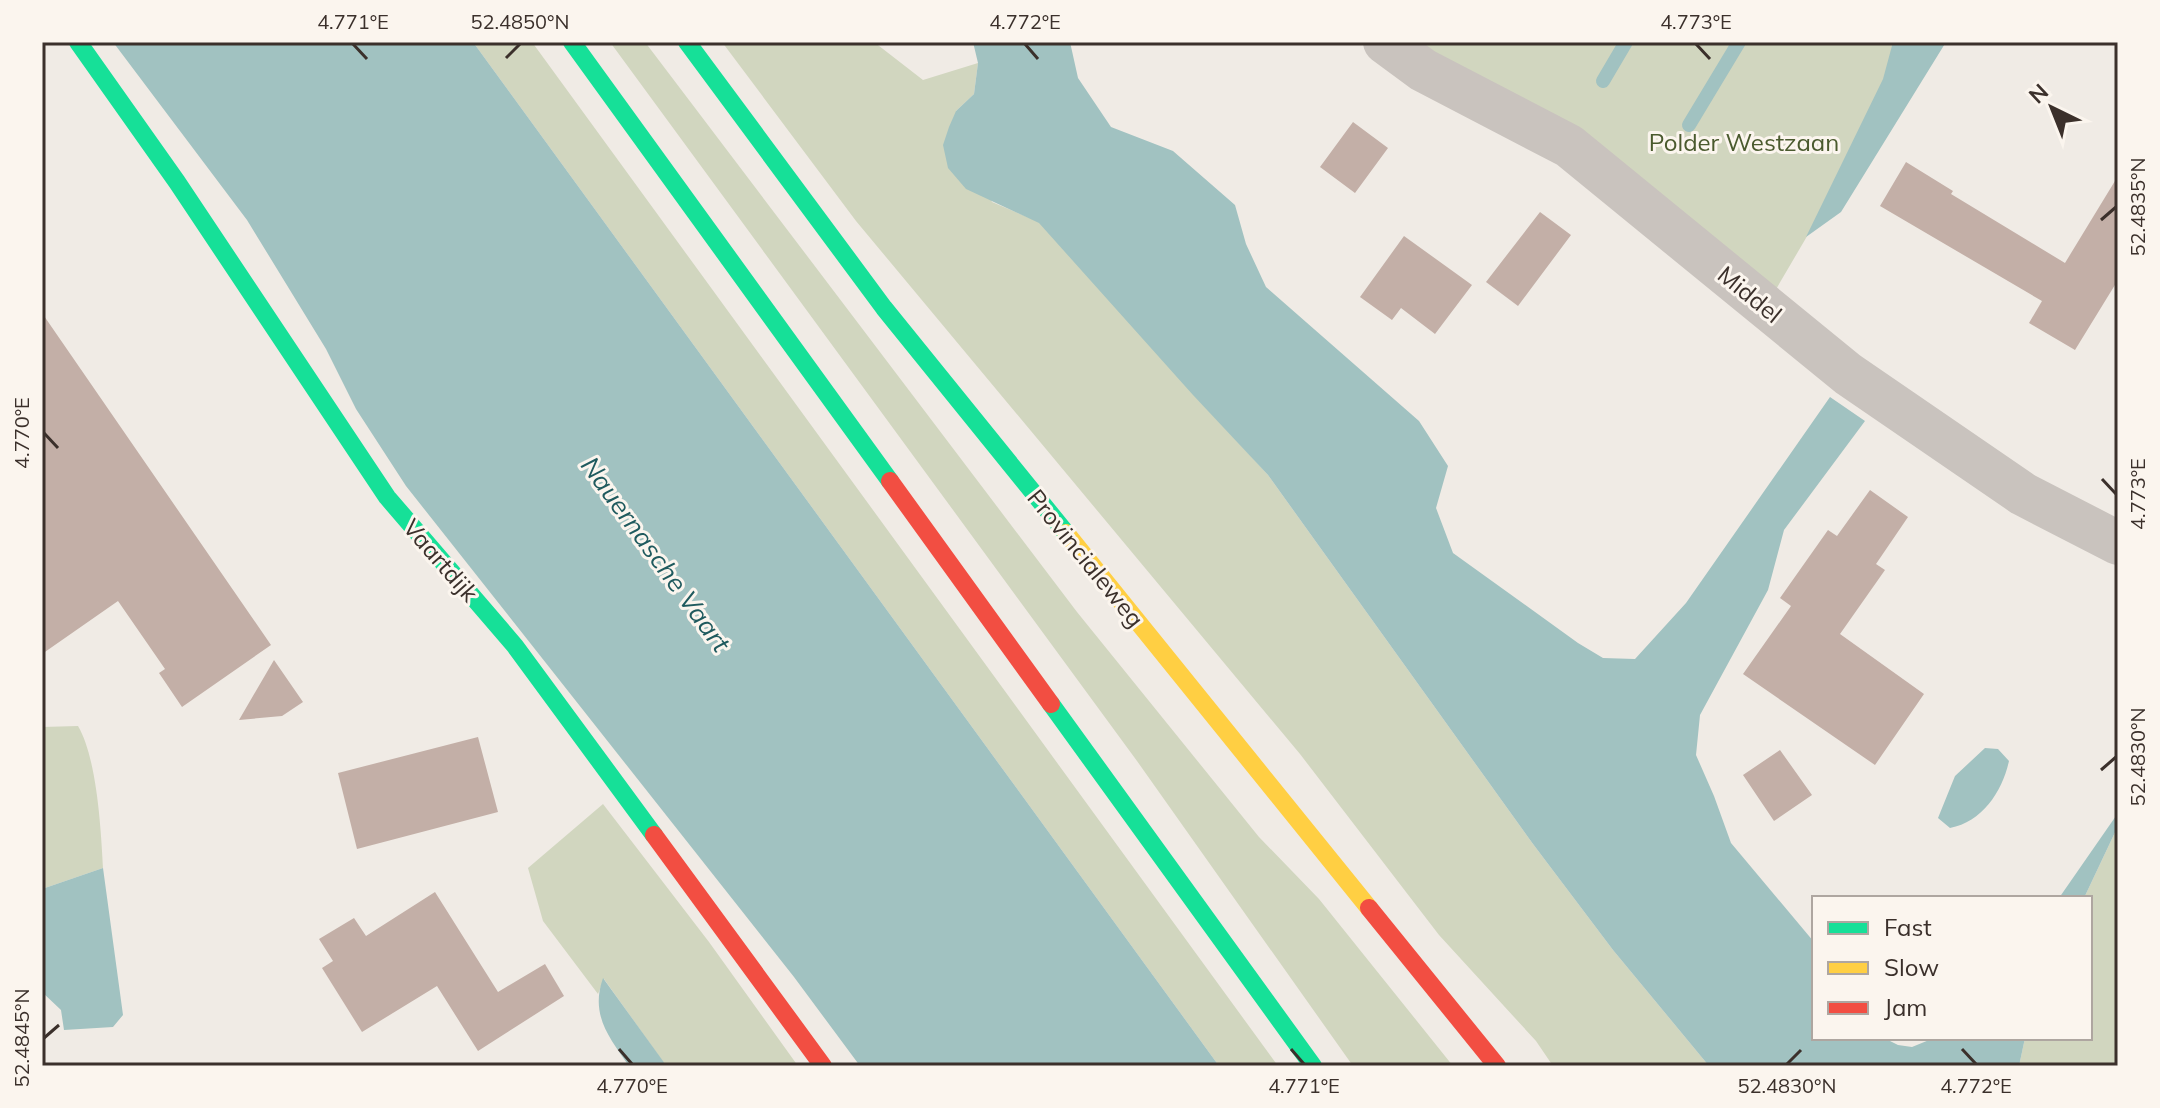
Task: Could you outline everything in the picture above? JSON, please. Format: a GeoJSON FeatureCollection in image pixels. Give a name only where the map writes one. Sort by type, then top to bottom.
{"type":"FeatureCollection","features":[{"type":"Feature","properties":{"kind":"main road","name":"Vaartdijk"},"geometry":{"type":"LineString","coordinates":[[78,42],[177,182],[387,497],[515,646],[823,1066]]}},
{"type":"Feature","properties":{"kind":"main road"},"geometry":{"type":"LineString","coordinates":[[572,42],[1313,1066]]}},
{"type":"Feature","properties":{"kind":"main road","name":"Provincialeweg"},"geometry":{"type":"LineString","coordinates":[[687,42],[884,308],[1497,1066]]}},
{"type":"Feature","properties":{"kind":"street","name":"Middel"},"geometry":{"type":"LineString","coordinates":[[1385,42],[1423,70],[1569,146],[1848,374],[2023,494],[2118,543]]}},
{"type":"Feature","properties":{"kind":"green space"},"geometry":{"type":"Polygon","coordinates":[[[473,42],[532,42],[1278,1066],[1219,1066],[473,42]]]}},
{"type":"Feature","properties":{"kind":"green space"},"geometry":{"type":"Polygon","coordinates":[[[610,42],[645,42],[1077,612],[1259,837],[1319,899],[1453,1066],[1353,1066],[1137,761],[610,42]]]}},
{"type":"Feature","properties":{"kind":"green space"},"geometry":{"type":"Polygon","coordinates":[[[722,42],[874,42],[923,80],[978,63],[974,94],[956,111],[992,202],[1039,222],[1268,475],[1533,844],[1613,950],[1709,1066],[1553,1066],[1536,1041],[1439,935],[1300,754],[856,221],[722,42]]]}},
{"type":"Feature","properties":{"kind":"green space","name":"Polder Westzaan"},"geometry":{"type":"Polygon","coordinates":[[[1418,42],[1917,42],[1899,79],[1775,291],[1418,42]]]}},
{"type":"Feature","properties":{"kind":"green space"},"geometry":{"type":"Polygon","coordinates":[[[78,726],[94,775],[103,868],[42,889],[42,727],[78,726]]]}},
{"type":"Feature","properties":{"kind":"green space"},"geometry":{"type":"Polygon","coordinates":[[[603,804],[709,942],[798,1066],[666,1066],[604,979],[598,994],[543,921],[528,868],[603,804]]]}},
{"type":"Feature","properties":{"kind":"green space"},"geometry":{"type":"Polygon","coordinates":[[[2118,826],[2118,1066],[2019,1066],[2025,1040],[2092,1040],[2092,896],[2085,896],[2118,826]]]}},
{"type":"Feature","properties":{"kind":"water","name":"Nauernasche Vaart"},"geometry":{"type":"Polygon","coordinates":[[[113,42],[473,42],[1219,1066],[860,1066],[794,977],[406,486],[356,409],[326,349],[247,220],[113,42]]]}},
{"type":"Feature","properties":{"kind":"water"},"geometry":{"type":"Polygon","coordinates":[[[973,42],[1070,42],[1078,78],[1111,127],[1173,151],[1235,205],[1246,244],[1266,287],[1419,421],[1448,466],[1436,508],[1453,553],[1603,658],[1635,659],[1686,603],[1830,397],[1865,421],[1784,530],[1768,590],[1700,715],[1696,755],[1731,843],[1812,940],[1812,1040],[1888,1040],[1912,1047],[1929,1040],[2025,1040],[2019,1066],[1709,1066],[1613,950],[1533,844],[1268,475],[1039,223],[966,189],[948,168],[943,145],[956,111],[974,94],[978,63],[973,42]]]}},
{"type":"Feature","properties":{"kind":"water"},"geometry":{"type":"Polygon","coordinates":[[[1893,42],[1946,42],[1841,212],[1806,237],[1883,79],[1893,42]]]}},
{"type":"Feature","properties":{"kind":"water"},"geometry":{"type":"Polygon","coordinates":[[[1985,748],[1998,749],[2009,761],[2006,773],[1996,794],[1981,812],[1950,828],[1938,818],[1955,776],[1985,748]]]}},
{"type":"Feature","properties":{"kind":"water"},"geometry":{"type":"Polygon","coordinates":[[[2118,813],[2118,826],[2085,896],[2060,896],[2118,813]]]}},
{"type":"Feature","properties":{"kind":"water"},"geometry":{"type":"Polygon","coordinates":[[[103,868],[123,1015],[113,1027],[64,1030],[61,1010],[42,992],[42,889],[103,868]]]}},
{"type":"Feature","properties":{"kind":"water"},"geometry":{"type":"Polygon","coordinates":[[[603,978],[666,1066],[629,1066],[600,1014],[603,978]]]}},
{"type":"Feature","properties":{"kind":"building"},"geometry":{"type":"Polygon","coordinates":[[[1353,122],[1388,148],[1355,193],[1320,167],[1353,122]]]}},
{"type":"Feature","properties":{"kind":"building"},"geometry":{"type":"Polygon","coordinates":[[[1906,162],[1953,191],[1951,194],[2065,263],[2118,176],[2118,280],[2075,350],[2029,323],[2042,301],[1880,206],[1906,162]]]}},
{"type":"Feature","properties":{"kind":"building"},"geometry":{"type":"Polygon","coordinates":[[[1540,212],[1571,235],[1518,306],[1486,282],[1540,212]]]}},
{"type":"Feature","properties":{"kind":"building"},"geometry":{"type":"Polygon","coordinates":[[[1404,236],[1472,285],[1435,334],[1401,308],[1392,320],[1360,297],[1404,236]]]}},
{"type":"Feature","properties":{"kind":"building"},"geometry":{"type":"Polygon","coordinates":[[[42,313],[271,645],[182,707],[159,673],[165,669],[118,601],[42,654],[42,313]]]}},
{"type":"Feature","properties":{"kind":"building"},"geometry":{"type":"Polygon","coordinates":[[[1870,490],[1908,517],[1876,564],[1885,570],[1840,634],[1924,694],[1875,765],[1743,674],[1791,606],[1780,598],[1828,530],[1837,536],[1870,490]]]}},
{"type":"Feature","properties":{"kind":"building"},"geometry":{"type":"Polygon","coordinates":[[[274,660],[303,702],[282,716],[239,720],[274,660]]]}},
{"type":"Feature","properties":{"kind":"building"},"geometry":{"type":"Polygon","coordinates":[[[478,737],[498,812],[357,849],[338,773],[478,737]]]}},
{"type":"Feature","properties":{"kind":"building"},"geometry":{"type":"Polygon","coordinates":[[[1780,750],[1812,795],[1774,821],[1743,775],[1780,750]]]}},
{"type":"Feature","properties":{"kind":"building"},"geometry":{"type":"Polygon","coordinates":[[[435,892],[498,992],[545,964],[564,996],[478,1051],[437,986],[362,1032],[322,968],[333,961],[319,939],[354,918],[366,936],[435,892]]]}},
{"type":"Feature","properties":{"kind":"waterway"},"geometry":{"type":"LineString","coordinates":[[1603,81],[1626,42]]}},
{"type":"Feature","properties":{"kind":"waterway"},"geometry":{"type":"LineString","coordinates":[[1689,125],[1739,42]]}},
{"type":"Feature","properties":{"kind":"traffic: fast"},"geometry":{"type":"LineString","coordinates":[[78,42],[177,182],[387,497],[515,646],[654,835]]}},
{"type":"Feature","properties":{"kind":"traffic: fast"},"geometry":{"type":"LineString","coordinates":[[572,42],[890,481]]}},
{"type":"Feature","properties":{"kind":"traffic: fast"},"geometry":{"type":"LineString","coordinates":[[687,42],[884,308],[1066,533]]}},
{"type":"Feature","properties":{"kind":"traffic: fast"},"geometry":{"type":"LineString","coordinates":[[1051,704],[1313,1066]]}},
{"type":"Feature","properties":{"kind":"traffic: slow"},"geometry":{"type":"LineString","coordinates":[[1066,533],[1369,908]]}},
{"type":"Feature","properties":{"kind":"traffic: jam"},"geometry":{"type":"LineString","coordinates":[[890,481],[1051,704]]}},
{"type":"Feature","properties":{"kind":"traffic: jam"},"geometry":{"type":"LineString","coordinates":[[654,835],[823,1066]]}},
{"type":"Feature","properties":{"kind":"traffic: jam"},"geometry":{"type":"LineString","coordinates":[[1369,908],[1497,1066]]}}]}
